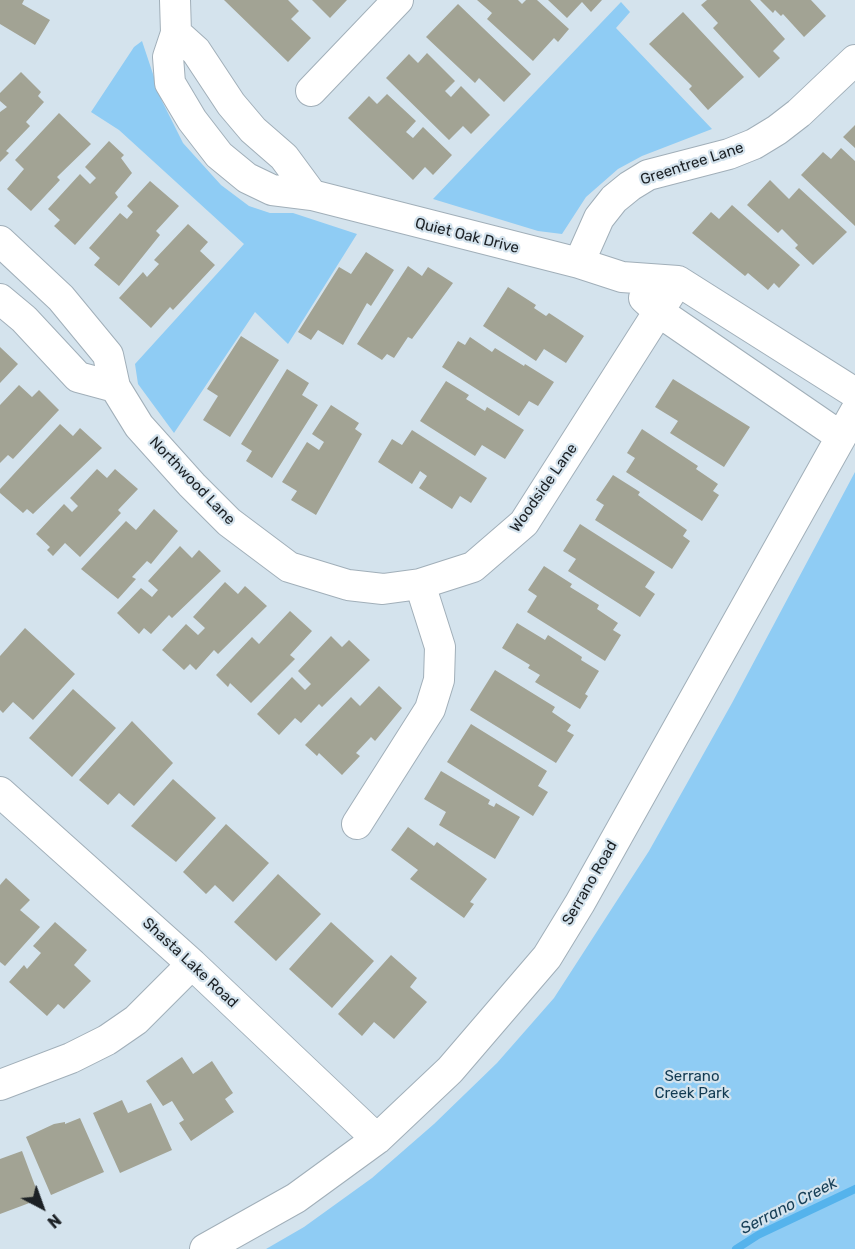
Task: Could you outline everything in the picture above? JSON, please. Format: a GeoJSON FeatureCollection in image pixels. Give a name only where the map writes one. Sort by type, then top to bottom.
{"type":"FeatureCollection","features":[{"type":"Feature","properties":{"kind":"street","name":"Quiet Oak Drive"},"geometry":{"type":"LineString","coordinates":[[175,0],[176,33],[168,57],[170,83],[192,120],[219,155],[247,178],[272,190],[312,195],[579,263],[622,278],[678,281],[855,393]]}},
{"type":"Feature","properties":{"kind":"street"},"geometry":{"type":"LineString","coordinates":[[311,91],[398,0]]}},
{"type":"Feature","properties":{"kind":"street"},"geometry":{"type":"LineString","coordinates":[[176,33],[196,51],[231,104],[254,130],[284,157],[312,195]]}},
{"type":"Feature","properties":{"kind":"street","name":"Greentree Lane"},"geometry":{"type":"LineString","coordinates":[[579,263],[599,218],[630,186],[648,175],[729,154],[754,144],[800,113],[855,60]]}},
{"type":"Feature","properties":{"kind":"street","name":"Northwood Lane"},"geometry":{"type":"LineString","coordinates":[[0,241],[61,298],[108,355],[115,387],[139,426],[229,522],[289,567],[348,585],[384,589],[420,584]]}},
{"type":"Feature","properties":{"kind":"street","name":"Quiet Oak Drive"},"geometry":{"type":"LineString","coordinates":[[622,278],[659,312],[847,424]]}},
{"type":"Feature","properties":{"kind":"street","name":"Woodside Lane"},"geometry":{"type":"LineString","coordinates":[[420,584],[473,567],[524,523],[678,281]]}},
{"type":"Feature","properties":{"kind":"street"},"geometry":{"type":"LineString","coordinates":[[0,299],[24,320],[78,377],[115,387]]}},
{"type":"Feature","properties":{"kind":"street","name":"Serrano Road"},"geometry":{"type":"LineString","coordinates":[[205,1249],[297,1198],[377,1139],[450,1070],[547,957],[586,893],[847,424]]}},
{"type":"Feature","properties":{"kind":"street"},"geometry":{"type":"LineString","coordinates":[[357,824],[430,709],[438,680],[440,647],[420,584]]}},
{"type":"Feature","properties":{"kind":"street","name":"Shasta Lake Road"},"geometry":{"type":"LineString","coordinates":[[0,792],[192,964],[377,1139]]}},
{"type":"Feature","properties":{"kind":"street"},"geometry":{"type":"LineString","coordinates":[[0,1084],[71,1058],[106,1040],[136,1020],[192,964]]}},
{"type":"Feature","properties":{"kind":"green space"},"geometry":{"type":"Polygon","coordinates":[[[621,2],[630,12],[616,28],[712,129],[642,156],[618,169],[586,197],[562,234],[538,231],[433,199],[621,2]]]}},
{"type":"Feature","properties":{"kind":"green space"},"geometry":{"type":"Polygon","coordinates":[[[142,41],[162,101],[183,143],[221,185],[249,206],[270,213],[293,213],[357,234],[288,344],[255,312],[174,433],[138,384],[135,364],[244,244],[119,130],[91,112],[134,47],[142,41]]]}},
{"type":"Feature","properties":{"kind":"green space","name":"Serrano Creek Park"},"geometry":{"type":"Polygon","coordinates":[[[855,472],[855,1249],[266,1249],[304,1227],[372,1178],[434,1124],[497,1063],[554,998],[649,851],[732,703],[855,472]]]}},
{"type":"Feature","properties":{"kind":"building"},"geometry":{"type":"Polygon","coordinates":[[[0,0],[24,0],[22,4],[50,20],[35,45],[0,24],[0,0]]]}},
{"type":"Feature","properties":{"kind":"building"},"geometry":{"type":"Polygon","coordinates":[[[224,0],[288,0],[299,11],[291,19],[311,38],[288,62],[224,0]]]}},
{"type":"Feature","properties":{"kind":"building"},"geometry":{"type":"Polygon","coordinates":[[[312,0],[347,0],[330,18],[312,0]]]}},
{"type":"Feature","properties":{"kind":"building"},"geometry":{"type":"Polygon","coordinates":[[[477,0],[518,0],[522,4],[526,0],[537,0],[569,29],[558,42],[554,38],[533,61],[487,19],[492,13],[477,0]]]}},
{"type":"Feature","properties":{"kind":"building"},"geometry":{"type":"Polygon","coordinates":[[[548,0],[602,0],[591,12],[582,2],[567,18],[548,0]]]}},
{"type":"Feature","properties":{"kind":"building"},"geometry":{"type":"Polygon","coordinates":[[[707,0],[750,0],[785,39],[773,51],[780,58],[759,78],[713,28],[718,23],[701,5],[707,0]]]}},
{"type":"Feature","properties":{"kind":"building"},"geometry":{"type":"Polygon","coordinates":[[[760,0],[811,0],[826,16],[804,37],[783,14],[781,16],[775,10],[773,13],[760,0]]]}},
{"type":"Feature","properties":{"kind":"building"},"geometry":{"type":"Polygon","coordinates":[[[458,4],[531,74],[504,102],[479,78],[475,83],[426,37],[458,4]]]}},
{"type":"Feature","properties":{"kind":"building"},"geometry":{"type":"Polygon","coordinates":[[[683,12],[744,77],[708,110],[689,89],[692,86],[649,44],[683,12]]]}},
{"type":"Feature","properties":{"kind":"building"},"geometry":{"type":"Polygon","coordinates":[[[427,53],[455,81],[445,91],[451,97],[461,86],[490,115],[471,134],[463,126],[449,140],[386,78],[409,54],[418,63],[427,53]]]}},
{"type":"Feature","properties":{"kind":"building"},"geometry":{"type":"Polygon","coordinates":[[[21,72],[41,92],[38,96],[44,102],[26,122],[30,126],[6,151],[9,153],[0,162],[0,112],[7,107],[0,101],[0,93],[21,72]]]}},
{"type":"Feature","properties":{"kind":"building"},"geometry":{"type":"Polygon","coordinates":[[[387,94],[416,121],[406,132],[413,138],[423,127],[452,155],[433,175],[425,167],[413,180],[348,118],[369,96],[377,104],[387,94]]]}},
{"type":"Feature","properties":{"kind":"building"},"geometry":{"type":"Polygon","coordinates":[[[59,113],[91,144],[57,177],[60,180],[31,211],[7,189],[24,169],[15,160],[59,113]]]}},
{"type":"Feature","properties":{"kind":"building"},"geometry":{"type":"Polygon","coordinates":[[[855,125],[855,148],[843,137],[855,125]]]}},
{"type":"Feature","properties":{"kind":"building"},"geometry":{"type":"Polygon","coordinates":[[[109,141],[124,155],[121,158],[132,173],[115,193],[118,197],[75,245],[54,226],[60,220],[48,209],[80,174],[90,184],[96,178],[85,167],[109,141]]]}},
{"type":"Feature","properties":{"kind":"building"},"geometry":{"type":"Polygon","coordinates":[[[841,148],[855,161],[855,226],[801,175],[823,152],[831,159],[841,148]]]}},
{"type":"Feature","properties":{"kind":"building"},"geometry":{"type":"Polygon","coordinates":[[[770,180],[789,199],[799,188],[847,232],[813,265],[795,248],[798,245],[782,229],[778,233],[747,205],[770,180]]]}},
{"type":"Feature","properties":{"kind":"building"},"geometry":{"type":"Polygon","coordinates":[[[150,181],[179,206],[156,231],[160,235],[119,286],[94,265],[100,258],[89,248],[120,213],[127,219],[133,212],[127,206],[150,181]]]}},
{"type":"Feature","properties":{"kind":"building"},"geometry":{"type":"Polygon","coordinates":[[[732,205],[800,265],[779,288],[774,283],[768,290],[748,273],[745,276],[692,233],[711,212],[719,219],[732,205]]]}},
{"type":"Feature","properties":{"kind":"building"},"geometry":{"type":"Polygon","coordinates":[[[188,224],[208,242],[200,251],[215,265],[173,310],[170,307],[151,328],[119,298],[143,272],[147,277],[159,264],[154,260],[188,224]]]}},
{"type":"Feature","properties":{"kind":"building"},"geometry":{"type":"Polygon","coordinates":[[[366,252],[394,270],[371,306],[367,303],[343,345],[318,330],[311,340],[298,332],[339,267],[351,274],[366,252]]]}},
{"type":"Feature","properties":{"kind":"building"},"geometry":{"type":"Polygon","coordinates":[[[408,266],[422,276],[428,267],[453,283],[412,339],[408,337],[394,358],[387,354],[382,360],[357,344],[408,266]]]}},
{"type":"Feature","properties":{"kind":"building"},"geometry":{"type":"Polygon","coordinates":[[[508,287],[536,305],[534,308],[546,316],[549,313],[584,336],[566,363],[544,349],[536,361],[483,326],[508,287]]]}},
{"type":"Feature","properties":{"kind":"building"},"geometry":{"type":"Polygon","coordinates":[[[241,336],[279,360],[230,437],[203,420],[218,396],[207,389],[241,336]]]}},
{"type":"Feature","properties":{"kind":"building"},"geometry":{"type":"Polygon","coordinates":[[[470,337],[492,352],[495,348],[554,382],[538,406],[529,401],[519,416],[442,367],[458,341],[465,345],[470,337]]]}},
{"type":"Feature","properties":{"kind":"building"},"geometry":{"type":"Polygon","coordinates":[[[0,347],[18,364],[0,383],[0,347]]]}},
{"type":"Feature","properties":{"kind":"building"},"geometry":{"type":"Polygon","coordinates":[[[287,369],[309,383],[302,395],[318,405],[272,478],[246,461],[252,451],[241,444],[287,369]]]}},
{"type":"Feature","properties":{"kind":"building"},"geometry":{"type":"Polygon","coordinates":[[[673,379],[750,427],[724,467],[670,433],[678,421],[655,407],[673,379]]]}},
{"type":"Feature","properties":{"kind":"building"},"geometry":{"type":"Polygon","coordinates":[[[446,381],[469,395],[466,399],[485,411],[487,407],[524,430],[505,459],[482,445],[475,456],[420,421],[446,381]]]}},
{"type":"Feature","properties":{"kind":"building"},"geometry":{"type":"Polygon","coordinates":[[[19,385],[32,397],[39,390],[59,410],[13,459],[8,455],[0,463],[0,405],[19,385]]]}},
{"type":"Feature","properties":{"kind":"building"},"geometry":{"type":"Polygon","coordinates":[[[331,405],[359,423],[355,429],[362,434],[316,515],[291,500],[297,491],[282,482],[307,442],[319,450],[324,442],[312,434],[331,405]]]}},
{"type":"Feature","properties":{"kind":"building"},"geometry":{"type":"Polygon","coordinates":[[[60,424],[73,436],[80,428],[102,448],[33,514],[27,509],[23,513],[0,493],[0,489],[60,424]]]}},
{"type":"Feature","properties":{"kind":"building"},"geometry":{"type":"Polygon","coordinates":[[[642,429],[698,466],[696,469],[718,484],[713,491],[719,495],[702,521],[626,472],[635,458],[627,453],[642,429]]]}},
{"type":"Feature","properties":{"kind":"building"},"geometry":{"type":"Polygon","coordinates":[[[412,430],[487,478],[471,503],[460,496],[452,509],[419,488],[427,476],[420,471],[412,484],[378,462],[392,439],[402,445],[412,430]]]}},
{"type":"Feature","properties":{"kind":"building"},"geometry":{"type":"Polygon","coordinates":[[[97,469],[107,478],[115,469],[138,489],[118,510],[121,513],[80,557],[65,543],[53,556],[47,550],[50,547],[36,534],[64,504],[72,512],[78,506],[70,498],[97,469]]]}},
{"type":"Feature","properties":{"kind":"building"},"geometry":{"type":"Polygon","coordinates":[[[613,475],[640,492],[638,495],[687,530],[683,536],[690,541],[672,569],[595,520],[604,505],[596,500],[613,475]]]}},
{"type":"Feature","properties":{"kind":"building"},"geometry":{"type":"Polygon","coordinates":[[[154,509],[178,531],[151,564],[147,561],[132,577],[136,579],[118,599],[81,569],[126,521],[136,530],[154,509]]]}},
{"type":"Feature","properties":{"kind":"building"},"geometry":{"type":"Polygon","coordinates":[[[580,524],[655,572],[645,587],[655,594],[640,617],[568,571],[576,559],[563,551],[580,524]]]}},
{"type":"Feature","properties":{"kind":"building"},"geometry":{"type":"Polygon","coordinates":[[[180,546],[192,558],[199,550],[221,571],[172,618],[169,615],[151,634],[144,628],[139,634],[117,613],[141,588],[152,597],[158,590],[148,581],[180,546]]]}},
{"type":"Feature","properties":{"kind":"building"},"geometry":{"type":"Polygon","coordinates":[[[544,566],[572,584],[570,587],[599,605],[597,609],[618,623],[613,630],[621,635],[605,661],[527,612],[537,596],[528,590],[544,566]]]}},
{"type":"Feature","properties":{"kind":"building"},"geometry":{"type":"Polygon","coordinates":[[[225,582],[238,594],[245,586],[267,606],[218,654],[214,650],[196,670],[190,664],[184,670],[162,650],[186,624],[198,635],[205,628],[193,617],[225,582]]]}},
{"type":"Feature","properties":{"kind":"building"},"geometry":{"type":"Polygon","coordinates":[[[290,611],[312,631],[290,655],[295,659],[251,703],[230,683],[228,687],[216,675],[252,637],[259,644],[290,611]]]}},
{"type":"Feature","properties":{"kind":"building"},"geometry":{"type":"Polygon","coordinates":[[[517,623],[545,640],[548,635],[599,671],[585,694],[588,696],[580,709],[535,682],[540,675],[528,668],[530,665],[502,648],[517,623]]]}},
{"type":"Feature","properties":{"kind":"building"},"geometry":{"type":"Polygon","coordinates":[[[25,628],[75,674],[33,720],[13,702],[3,713],[0,710],[0,656],[25,628]]]}},
{"type":"Feature","properties":{"kind":"building"},"geometry":{"type":"Polygon","coordinates":[[[331,636],[342,647],[349,640],[370,660],[322,707],[319,704],[301,723],[295,718],[279,735],[257,714],[292,677],[305,690],[311,684],[298,671],[331,636]]]}},
{"type":"Feature","properties":{"kind":"building"},"geometry":{"type":"Polygon","coordinates":[[[495,670],[555,707],[552,712],[571,725],[567,731],[574,735],[556,763],[470,710],[495,670]]]}},
{"type":"Feature","properties":{"kind":"building"},"geometry":{"type":"Polygon","coordinates":[[[379,686],[402,708],[375,741],[371,737],[356,753],[360,756],[342,775],[319,753],[317,756],[305,745],[351,697],[360,706],[379,686]]]}},
{"type":"Feature","properties":{"kind":"building"},"geometry":{"type":"Polygon","coordinates":[[[73,689],[116,728],[72,777],[29,738],[73,689]]]}},
{"type":"Feature","properties":{"kind":"building"},"geometry":{"type":"Polygon","coordinates":[[[132,721],[173,763],[134,806],[119,793],[108,805],[79,780],[132,721]]]}},
{"type":"Feature","properties":{"kind":"building"},"geometry":{"type":"Polygon","coordinates":[[[471,724],[547,771],[538,786],[548,792],[533,816],[447,762],[471,724]]]}},
{"type":"Feature","properties":{"kind":"building"},"geometry":{"type":"Polygon","coordinates":[[[441,771],[490,800],[488,804],[494,807],[496,803],[520,817],[495,859],[439,825],[446,812],[424,799],[441,771]]]}},
{"type":"Feature","properties":{"kind":"building"},"geometry":{"type":"Polygon","coordinates":[[[173,779],[216,818],[176,862],[131,826],[173,779]]]}},
{"type":"Feature","properties":{"kind":"building"},"geometry":{"type":"Polygon","coordinates":[[[226,824],[269,863],[233,902],[215,885],[206,894],[183,872],[226,824]]]}},
{"type":"Feature","properties":{"kind":"building"},"geometry":{"type":"Polygon","coordinates":[[[408,827],[434,846],[437,842],[487,879],[470,902],[474,904],[464,918],[410,879],[418,870],[391,850],[408,827]]]}},
{"type":"Feature","properties":{"kind":"building"},"geometry":{"type":"Polygon","coordinates":[[[278,874],[321,914],[276,961],[234,922],[278,874]]]}},
{"type":"Feature","properties":{"kind":"building"},"geometry":{"type":"Polygon","coordinates":[[[6,878],[30,900],[20,910],[40,927],[5,966],[0,962],[0,885],[6,878]]]}},
{"type":"Feature","properties":{"kind":"building"},"geometry":{"type":"Polygon","coordinates":[[[55,922],[87,950],[74,965],[91,981],[64,1009],[58,1004],[47,1016],[9,982],[24,965],[27,969],[41,953],[33,946],[55,922]]]}},
{"type":"Feature","properties":{"kind":"building"},"geometry":{"type":"Polygon","coordinates":[[[331,922],[374,961],[332,1008],[289,969],[331,922]]]}},
{"type":"Feature","properties":{"kind":"building"},"geometry":{"type":"Polygon","coordinates":[[[391,955],[417,978],[410,987],[427,1002],[394,1039],[374,1022],[362,1036],[338,1014],[391,955]]]}},
{"type":"Feature","properties":{"kind":"building"},"geometry":{"type":"Polygon","coordinates":[[[182,1057],[193,1074],[212,1061],[233,1093],[225,1099],[234,1112],[191,1141],[179,1123],[184,1120],[172,1101],[163,1106],[146,1081],[182,1057]]]}},
{"type":"Feature","properties":{"kind":"building"},"geometry":{"type":"Polygon","coordinates":[[[122,1100],[128,1113],[151,1103],[172,1150],[120,1173],[93,1113],[122,1100]]]}},
{"type":"Feature","properties":{"kind":"building"},"geometry":{"type":"Polygon","coordinates":[[[80,1118],[104,1172],[51,1195],[26,1137],[54,1124],[65,1122],[65,1124],[80,1118]]]}},
{"type":"Feature","properties":{"kind":"building"},"geometry":{"type":"Polygon","coordinates":[[[22,1151],[40,1199],[0,1214],[0,1159],[22,1151]]]}},
{"type":"Feature","properties":{"kind":"waterway","name":"Serrano Creek"},"geometry":{"type":"LineString","coordinates":[[736,1249],[758,1235],[855,1189]]}}]}
